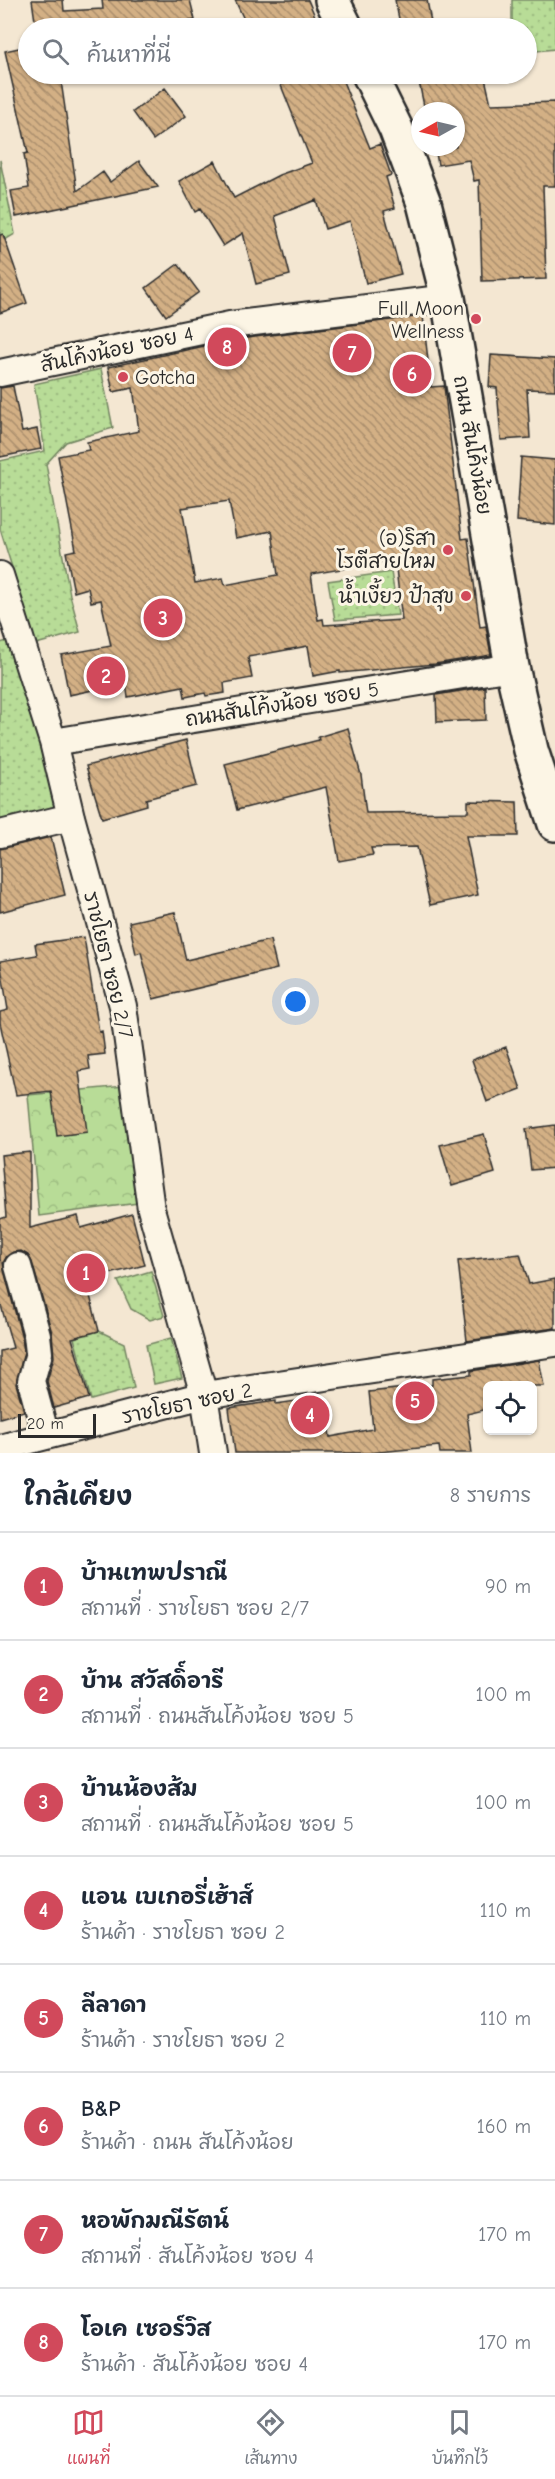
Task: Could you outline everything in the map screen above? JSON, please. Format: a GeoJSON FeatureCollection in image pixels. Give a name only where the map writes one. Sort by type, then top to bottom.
{"type":"FeatureCollection","features":[{"type":"Feature","properties":{"kind":"street"},"geometry":{"type":"LineString","coordinates":[[332,0],[341,18]]}},
{"type":"Feature","properties":{"kind":"street","name":"ถนน สันโค้งน้อย"},"geometry":{"type":"LineString","coordinates":[[374,84],[396,129],[424,203],[448,298],[512,667],[531,750],[555,824]]}},
{"type":"Feature","properties":{"kind":"street","name":"สันโค้งน้อย ซอย 4"},"geometry":{"type":"LineString","coordinates":[[0,373],[230,325],[448,298]]}},
{"type":"Feature","properties":{"kind":"street","name":"ราชโยธา ซอย 2/7"},"geometry":{"type":"LineString","coordinates":[[0,575],[53,742],[71,817],[123,1006],[152,1209],[204,1395],[213,1453]]}},
{"type":"Feature","properties":{"kind":"street","name":"ถนนสันโค้งน้อย ซอย 5"},"geometry":{"type":"LineString","coordinates":[[53,742],[512,667]]}},
{"type":"Feature","properties":{"kind":"street"},"geometry":{"type":"LineString","coordinates":[[0,834],[71,817]]}},
{"type":"Feature","properties":{"kind":"street"},"geometry":{"type":"LineString","coordinates":[[18,1266],[37,1335],[39,1353],[31,1381],[46,1436]]}},
{"type":"Feature","properties":{"kind":"street","name":"ราชโยธา ซอย 2"},"geometry":{"type":"LineString","coordinates":[[0,1448],[204,1395],[555,1343]]}},
{"type":"Feature","properties":{"kind":"green space"},"geometry":{"type":"Polygon","coordinates":[[[512,0],[555,0],[555,49],[537,51],[537,18],[512,18],[512,0]]]}},
{"type":"Feature","properties":{"kind":"green space"},"geometry":{"type":"Polygon","coordinates":[[[0,160],[15,234],[0,243],[0,160]]]}},
{"type":"Feature","properties":{"kind":"green space"},"geometry":{"type":"Polygon","coordinates":[[[101,369],[113,428],[66,442],[46,464],[70,595],[80,632],[36,644],[0,529],[0,461],[45,451],[34,384],[101,369]]]}},
{"type":"Feature","properties":{"kind":"green space"},"geometry":{"type":"Polygon","coordinates":[[[391,572],[398,615],[335,620],[328,581],[391,572]]]}},
{"type":"Feature","properties":{"kind":"green space"},"geometry":{"type":"Polygon","coordinates":[[[11,640],[58,808],[0,824],[0,643],[11,640]]]}},
{"type":"Feature","properties":{"kind":"green space"},"geometry":{"type":"Polygon","coordinates":[[[125,1086],[138,1203],[39,1216],[28,1095],[125,1086]]]}},
{"type":"Feature","properties":{"kind":"green space"},"geometry":{"type":"Polygon","coordinates":[[[151,1271],[164,1316],[150,1320],[131,1309],[118,1281],[151,1271]]]}},
{"type":"Feature","properties":{"kind":"green space"},"geometry":{"type":"Polygon","coordinates":[[[99,1331],[124,1343],[134,1388],[91,1400],[74,1338],[99,1331]]]}},
{"type":"Feature","properties":{"kind":"green space"},"geometry":{"type":"Polygon","coordinates":[[[171,1338],[182,1378],[154,1384],[146,1345],[171,1338]]]}},
{"type":"Feature","properties":{"kind":"building"},"geometry":{"type":"Polygon","coordinates":[[[32,0],[63,0],[64,11],[103,9],[102,0],[190,0],[194,18],[35,18],[32,0]]]}},
{"type":"Feature","properties":{"kind":"building"},"geometry":{"type":"Polygon","coordinates":[[[235,0],[308,0],[316,18],[243,18],[235,0]]]}},
{"type":"Feature","properties":{"kind":"building"},"geometry":{"type":"Polygon","coordinates":[[[395,0],[427,0],[430,18],[399,18],[395,0]]]}},
{"type":"Feature","properties":{"kind":"building"},"geometry":{"type":"Polygon","coordinates":[[[18,48],[18,84],[61,84],[77,191],[103,172],[110,182],[139,161],[158,187],[16,217],[11,191],[29,188],[24,154],[28,153],[5,51],[18,48]]]}},
{"type":"Feature","properties":{"kind":"building"},"geometry":{"type":"Polygon","coordinates":[[[280,84],[344,84],[370,148],[380,144],[391,175],[386,177],[395,208],[384,211],[401,274],[366,283],[350,221],[325,229],[316,200],[275,216],[290,275],[256,284],[243,233],[223,246],[200,209],[195,212],[179,181],[215,161],[234,198],[279,175],[312,163],[280,84]]]}},
{"type":"Feature","properties":{"kind":"building"},"geometry":{"type":"Polygon","coordinates":[[[419,84],[486,84],[491,104],[555,102],[555,186],[543,186],[546,279],[482,281],[479,180],[474,181],[469,160],[438,165],[436,156],[465,156],[465,102],[423,102],[419,84]]]}},
{"type":"Feature","properties":{"kind":"building"},"geometry":{"type":"Polygon","coordinates":[[[165,88],[186,116],[153,140],[133,112],[165,88]]]}},
{"type":"Feature","properties":{"kind":"building"},"geometry":{"type":"Polygon","coordinates":[[[3,234],[27,303],[0,313],[0,235],[3,234]]]}},
{"type":"Feature","properties":{"kind":"building"},"geometry":{"type":"Polygon","coordinates":[[[178,264],[199,292],[166,316],[146,288],[178,264]]]}},
{"type":"Feature","properties":{"kind":"building"},"geometry":{"type":"Polygon","coordinates":[[[423,316],[431,387],[444,386],[462,539],[468,538],[480,627],[486,626],[491,655],[435,664],[340,673],[340,671],[313,676],[308,646],[248,657],[252,678],[224,683],[225,693],[206,696],[205,693],[185,697],[183,686],[128,697],[126,683],[69,695],[61,655],[111,646],[101,600],[91,602],[88,588],[74,592],[66,552],[76,550],[58,456],[89,450],[87,442],[139,431],[133,388],[113,392],[108,367],[232,340],[423,316]],[[229,501],[182,508],[195,583],[223,578],[225,585],[278,575],[272,531],[236,538],[229,501]],[[395,560],[311,574],[318,620],[323,619],[324,625],[402,620],[395,560]]]}},
{"type":"Feature","properties":{"kind":"building"},"geometry":{"type":"Polygon","coordinates":[[[491,355],[555,359],[555,390],[527,389],[530,438],[501,440],[497,388],[489,387],[491,355]]]}},
{"type":"Feature","properties":{"kind":"building"},"geometry":{"type":"Polygon","coordinates":[[[13,386],[22,432],[37,429],[41,449],[0,457],[0,388],[13,386]]]}},
{"type":"Feature","properties":{"kind":"building"},"geometry":{"type":"Polygon","coordinates":[[[521,457],[555,460],[555,525],[517,521],[521,457]]]}},
{"type":"Feature","properties":{"kind":"building"},"geometry":{"type":"Polygon","coordinates":[[[485,687],[486,720],[437,722],[436,695],[485,687]]]}},
{"type":"Feature","properties":{"kind":"building"},"geometry":{"type":"Polygon","coordinates":[[[348,728],[361,775],[366,813],[468,812],[468,801],[517,802],[518,836],[466,836],[478,895],[430,905],[417,847],[371,848],[373,855],[339,861],[326,787],[237,810],[225,764],[319,740],[318,737],[348,728]]]}},
{"type":"Feature","properties":{"kind":"building"},"geometry":{"type":"Polygon","coordinates":[[[186,740],[197,786],[146,799],[147,805],[102,818],[86,766],[186,740]]]}},
{"type":"Feature","properties":{"kind":"building"},"geometry":{"type":"Polygon","coordinates":[[[51,837],[65,895],[0,912],[0,849],[51,837]]]}},
{"type":"Feature","properties":{"kind":"building"},"geometry":{"type":"Polygon","coordinates":[[[175,912],[186,960],[270,940],[277,969],[153,999],[141,952],[136,954],[129,922],[175,912]]]}},
{"type":"Feature","properties":{"kind":"building"},"geometry":{"type":"Polygon","coordinates":[[[84,937],[99,1032],[102,1031],[105,1054],[88,1056],[90,1069],[79,1071],[87,1132],[57,1136],[51,1091],[16,1095],[0,1023],[0,1012],[8,1010],[0,961],[37,955],[35,944],[84,937]]]}},
{"type":"Feature","properties":{"kind":"building"},"geometry":{"type":"Polygon","coordinates":[[[506,1047],[521,1089],[487,1102],[472,1060],[506,1047]]]}},
{"type":"Feature","properties":{"kind":"building"},"geometry":{"type":"Polygon","coordinates":[[[555,1125],[555,1168],[531,1170],[526,1129],[555,1125]]]}},
{"type":"Feature","properties":{"kind":"building"},"geometry":{"type":"Polygon","coordinates":[[[484,1134],[495,1173],[452,1186],[440,1145],[484,1134]]]}},
{"type":"Feature","properties":{"kind":"building"},"geometry":{"type":"Polygon","coordinates":[[[30,1152],[30,1228],[78,1216],[81,1228],[132,1214],[145,1265],[86,1280],[99,1331],[72,1338],[89,1398],[54,1408],[47,1381],[54,1357],[52,1333],[32,1262],[28,1255],[21,1251],[7,1256],[3,1263],[4,1270],[24,1352],[16,1384],[24,1411],[0,1418],[0,1351],[13,1348],[0,1302],[0,1219],[6,1217],[1,1155],[30,1152]]]}},
{"type":"Feature","properties":{"kind":"building"},"geometry":{"type":"Polygon","coordinates":[[[520,1254],[529,1284],[555,1279],[555,1328],[467,1341],[458,1261],[520,1254]]]}},
{"type":"Feature","properties":{"kind":"building"},"geometry":{"type":"Polygon","coordinates":[[[539,1360],[544,1386],[537,1386],[537,1381],[483,1381],[483,1410],[467,1414],[472,1453],[440,1453],[439,1446],[369,1453],[235,1453],[229,1408],[324,1397],[330,1437],[373,1429],[369,1392],[432,1385],[432,1379],[471,1375],[471,1371],[539,1360]]]}},
{"type":"Feature","properties":{"kind":"place","name":"Full Moon Wellness"},"geometry":{"type":"Point","coordinates":[476,319]}},
{"type":"Feature","properties":{"kind":"place","name":"โอเค เซอร์วิส"},"geometry":{"type":"Point","coordinates":[227,347]}},
{"type":"Feature","properties":{"kind":"place","name":"หอพักมณีรัตน์"},"geometry":{"type":"Point","coordinates":[352,353]}},
{"type":"Feature","properties":{"kind":"place","name":"B&P"},"geometry":{"type":"Point","coordinates":[412,374]}},
{"type":"Feature","properties":{"kind":"place","name":"Gotcha"},"geometry":{"type":"Point","coordinates":[123,377]}},
{"type":"Feature","properties":{"kind":"place","name":"(อ)ริสา โรตีสายไหม"},"geometry":{"type":"Point","coordinates":[448,550]}},
{"type":"Feature","properties":{"kind":"place","name":"น้ำเงี้ยว ป้าสุข"},"geometry":{"type":"Point","coordinates":[466,596]}},
{"type":"Feature","properties":{"kind":"place","name":"บ้านน้องส้ม"},"geometry":{"type":"Point","coordinates":[163,618]}},
{"type":"Feature","properties":{"kind":"place","name":"บ้าน สวัสดิ์อารี"},"geometry":{"type":"Point","coordinates":[106,676]}},
{"type":"Feature","properties":{"kind":"place","name":"บ้านเทพปราณี"},"geometry":{"type":"Point","coordinates":[86,1273]}},
{"type":"Feature","properties":{"kind":"place","name":"ลีลาดา"},"geometry":{"type":"Point","coordinates":[415,1401]}},
{"type":"Feature","properties":{"kind":"place","name":"แอน เบเกอรี่เฮ้าส์"},"geometry":{"type":"Point","coordinates":[310,1415]}}]}
